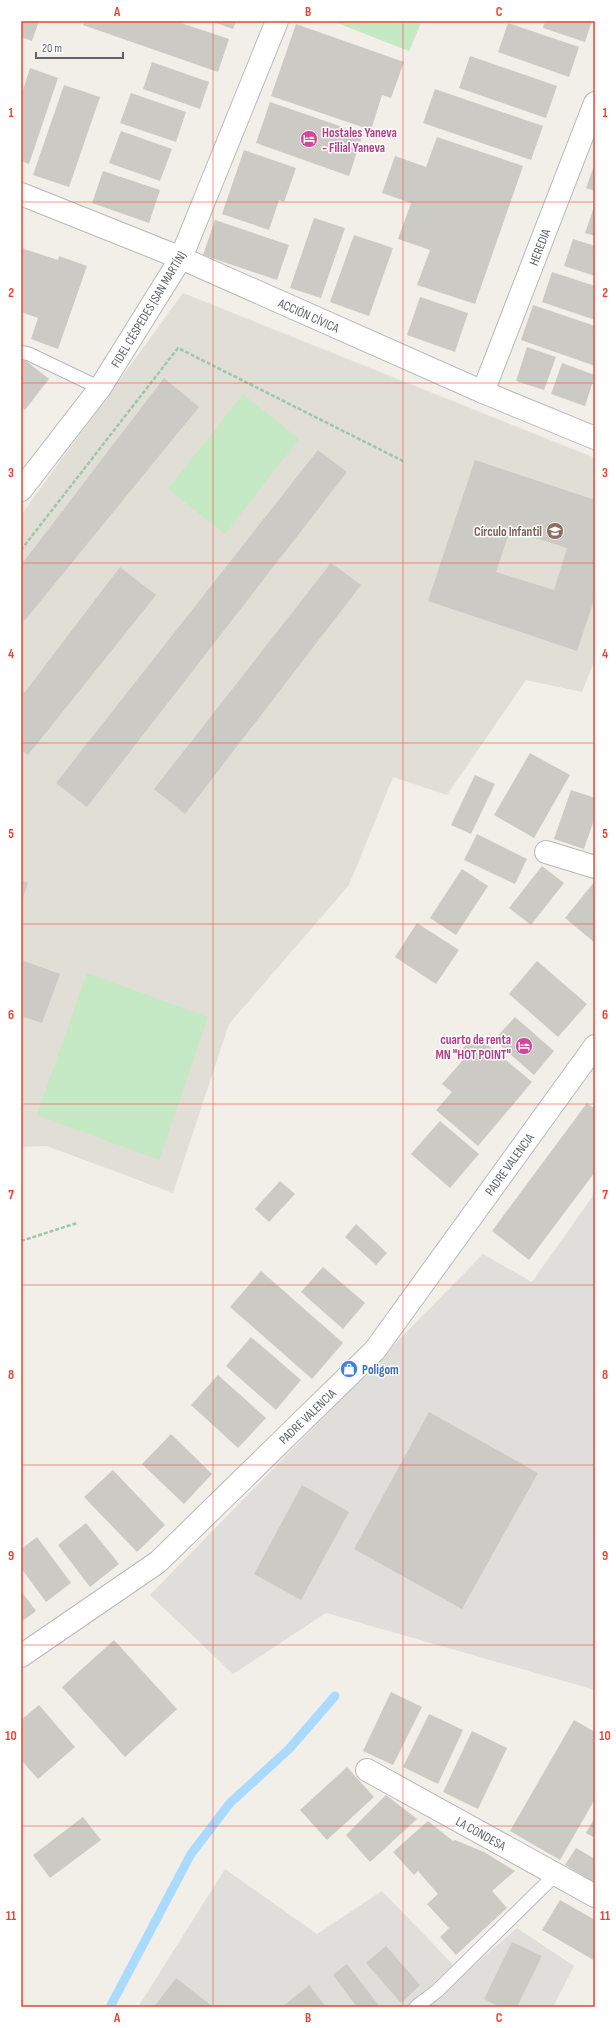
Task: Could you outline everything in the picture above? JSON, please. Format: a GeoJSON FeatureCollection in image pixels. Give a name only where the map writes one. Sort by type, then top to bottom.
{"type":"FeatureCollection","features":[{"type":"Feature","properties":{"kind":"street","name":"FIDEL CÉSPEDES (SAN MARTÍN)"},"geometry":{"type":"LineString","coordinates":[[21,490],[100,388],[181,258],[278,21]]}},
{"type":"Feature","properties":{"kind":"street","name":"HEREDIA"},"geometry":{"type":"LineString","coordinates":[[483,392],[595,103]]}},
{"type":"Feature","properties":{"kind":"street","name":"ACCIÓN CÍVICA"},"geometry":{"type":"LineString","coordinates":[[21,194],[181,258],[483,392],[595,438]]}},
{"type":"Feature","properties":{"kind":"street"},"geometry":{"type":"LineString","coordinates":[[546,852],[595,867]]}},
{"type":"Feature","properties":{"kind":"street","name":"PADRE VALENCIA"},"geometry":{"type":"LineString","coordinates":[[21,1656],[158,1562],[375,1350],[595,1046]]}},
{"type":"Feature","properties":{"kind":"street","name":"LA CONDESA"},"geometry":{"type":"LineString","coordinates":[[367,1770],[595,1896]]}},
{"type":"Feature","properties":{"kind":"lane"},"geometry":{"type":"LineString","coordinates":[[21,352],[100,388]]}},
{"type":"Feature","properties":{"kind":"lane"},"geometry":{"type":"LineString","coordinates":[[416,2007],[437,1991],[556,1874]]}},
{"type":"Feature","properties":{"kind":"path"},"geometry":{"type":"LineString","coordinates":[[21,550],[178,348],[403,461]]}},
{"type":"Feature","properties":{"kind":"path"},"geometry":{"type":"LineString","coordinates":[[21,1241],[78,1223]]}},
{"type":"Feature","properties":{"kind":"shaded area"},"geometry":{"type":"Polygon","coordinates":[[[183,293],[595,458],[595,659],[582,692],[526,680],[447,795],[393,777],[349,885],[229,1024],[173,1193],[47,1146],[21,1147],[21,515],[183,293]]]}},
{"type":"Feature","properties":{"kind":"shaded area"},"geometry":{"type":"Polygon","coordinates":[[[595,1193],[595,1690],[326,1613],[233,1674],[150,1595],[483,1254],[532,1282],[595,1193]]]}},
{"type":"Feature","properties":{"kind":"shaded area"},"geometry":{"type":"Polygon","coordinates":[[[225,1869],[317,1934],[382,1891],[463,1975],[517,1928],[574,1966],[553,2007],[138,2007],[225,1869]]]}},
{"type":"Feature","properties":{"kind":"green space"},"geometry":{"type":"Polygon","coordinates":[[[332,21],[422,21],[409,51],[332,21]]]}},
{"type":"Feature","properties":{"kind":"green space"},"geometry":{"type":"Polygon","coordinates":[[[243,394],[299,439],[225,534],[168,489],[243,394]]]}},
{"type":"Feature","properties":{"kind":"green space"},"geometry":{"type":"Polygon","coordinates":[[[87,973],[208,1017],[159,1160],[37,1115],[87,973]]]}},
{"type":"Feature","properties":{"kind":"building"},"geometry":{"type":"Polygon","coordinates":[[[21,21],[39,21],[32,41],[21,37],[21,21]]]}},
{"type":"Feature","properties":{"kind":"building"},"geometry":{"type":"Polygon","coordinates":[[[85,21],[175,21],[229,39],[218,72],[83,25],[85,21]]]}},
{"type":"Feature","properties":{"kind":"building"},"geometry":{"type":"Polygon","coordinates":[[[211,21],[236,21],[233,29],[211,21]]]}},
{"type":"Feature","properties":{"kind":"building"},"geometry":{"type":"Polygon","coordinates":[[[545,21],[592,21],[585,42],[543,28],[545,21]]]}},
{"type":"Feature","properties":{"kind":"building"},"geometry":{"type":"Polygon","coordinates":[[[508,23],[579,47],[569,77],[498,52],[508,23]]]}},
{"type":"Feature","properties":{"kind":"building"},"geometry":{"type":"Polygon","coordinates":[[[296,24],[404,62],[391,98],[382,95],[371,130],[271,96],[296,24]]]}},
{"type":"Feature","properties":{"kind":"building"},"geometry":{"type":"Polygon","coordinates":[[[470,56],[557,86],[546,118],[459,88],[470,56]]]}},
{"type":"Feature","properties":{"kind":"building"},"geometry":{"type":"Polygon","coordinates":[[[152,62],[209,82],[200,109],[143,89],[152,62]]]}},
{"type":"Feature","properties":{"kind":"building"},"geometry":{"type":"Polygon","coordinates":[[[30,68],[58,78],[29,164],[21,161],[21,96],[30,68]]]}},
{"type":"Feature","properties":{"kind":"building"},"geometry":{"type":"Polygon","coordinates":[[[64,85],[100,97],[69,187],[33,175],[64,85]]]}},
{"type":"Feature","properties":{"kind":"building"},"geometry":{"type":"Polygon","coordinates":[[[435,89],[543,126],[531,160],[423,123],[435,89]]]}},
{"type":"Feature","properties":{"kind":"building"},"geometry":{"type":"Polygon","coordinates":[[[131,93],[186,112],[176,142],[120,123],[131,93]]]}},
{"type":"Feature","properties":{"kind":"building","name":"Hostales Yaneva - Filial Yaneva"},"geometry":{"type":"Polygon","coordinates":[[[270,102],[363,134],[349,176],[256,143],[270,102]]]}},
{"type":"Feature","properties":{"kind":"building"},"geometry":{"type":"Polygon","coordinates":[[[121,131],[172,149],[160,181],[109,163],[121,131]]]}},
{"type":"Feature","properties":{"kind":"building"},"geometry":{"type":"Polygon","coordinates":[[[437,137],[523,166],[475,304],[417,285],[430,250],[398,239],[411,203],[382,193],[395,156],[426,167],[437,137]]]}},
{"type":"Feature","properties":{"kind":"building"},"geometry":{"type":"Polygon","coordinates":[[[244,150],[296,168],[284,202],[279,200],[269,230],[222,214],[244,150]]]}},
{"type":"Feature","properties":{"kind":"building"},"geometry":{"type":"Polygon","coordinates":[[[595,163],[595,191],[586,188],[595,163]]]}},
{"type":"Feature","properties":{"kind":"building"},"geometry":{"type":"Polygon","coordinates":[[[103,171],[160,190],[149,223],[92,203],[103,171]]]}},
{"type":"Feature","properties":{"kind":"building"},"geometry":{"type":"Polygon","coordinates":[[[595,204],[595,236],[585,233],[595,204]]]}},
{"type":"Feature","properties":{"kind":"building"},"geometry":{"type":"Polygon","coordinates":[[[314,218],[345,228],[321,298],[290,288],[314,218]]]}},
{"type":"Feature","properties":{"kind":"building"},"geometry":{"type":"Polygon","coordinates":[[[215,220],[289,245],[277,280],[203,255],[215,220]]]}},
{"type":"Feature","properties":{"kind":"building"},"geometry":{"type":"Polygon","coordinates":[[[354,235],[393,248],[369,316],[330,302],[354,235]]]}},
{"type":"Feature","properties":{"kind":"building"},"geometry":{"type":"Polygon","coordinates":[[[573,239],[595,246],[595,276],[564,266],[573,239]]]}},
{"type":"Feature","properties":{"kind":"building"},"geometry":{"type":"Polygon","coordinates":[[[21,248],[58,260],[59,256],[87,266],[58,349],[31,339],[38,318],[21,312],[21,248]]]}},
{"type":"Feature","properties":{"kind":"building"},"geometry":{"type":"Polygon","coordinates":[[[552,272],[595,286],[595,320],[542,302],[552,272]]]}},
{"type":"Feature","properties":{"kind":"building"},"geometry":{"type":"Polygon","coordinates":[[[420,297],[468,313],[455,352],[407,335],[420,297]]]}},
{"type":"Feature","properties":{"kind":"building"},"geometry":{"type":"Polygon","coordinates":[[[533,305],[595,326],[595,366],[521,340],[533,305]]]}},
{"type":"Feature","properties":{"kind":"building"},"geometry":{"type":"Polygon","coordinates":[[[527,347],[556,357],[544,390],[516,381],[527,347]]]}},
{"type":"Feature","properties":{"kind":"building"},"geometry":{"type":"Polygon","coordinates":[[[21,357],[49,379],[25,410],[21,407],[21,357]]]}},
{"type":"Feature","properties":{"kind":"building"},"geometry":{"type":"Polygon","coordinates":[[[562,363],[595,375],[585,406],[551,394],[562,363]]]}},
{"type":"Feature","properties":{"kind":"building"},"geometry":{"type":"Polygon","coordinates":[[[164,378],[199,407],[21,625],[21,565],[164,378]]]}},
{"type":"Feature","properties":{"kind":"building"},"geometry":{"type":"Polygon","coordinates":[[[318,450],[347,472],[87,807],[56,783],[318,450]]]}},
{"type":"Feature","properties":{"kind":"building"},"geometry":{"type":"Polygon","coordinates":[[[475,460],[595,500],[595,597],[577,651],[428,601],[475,460]],[[510,530],[496,572],[554,590],[567,548],[510,530]]]}},
{"type":"Feature","properties":{"kind":"building"},"geometry":{"type":"Polygon","coordinates":[[[331,563],[361,585],[185,814],[154,789],[331,563]]]}},
{"type":"Feature","properties":{"kind":"building"},"geometry":{"type":"Polygon","coordinates":[[[120,567],[156,595],[28,755],[21,750],[21,690],[25,692],[120,567]]]}},
{"type":"Feature","properties":{"kind":"building"},"geometry":{"type":"Polygon","coordinates":[[[530,753],[570,775],[534,838],[494,815],[530,753]]]}},
{"type":"Feature","properties":{"kind":"building"},"geometry":{"type":"Polygon","coordinates":[[[475,775],[495,784],[471,834],[451,825],[475,775]]]}},
{"type":"Feature","properties":{"kind":"building"},"geometry":{"type":"Polygon","coordinates":[[[571,790],[595,798],[595,817],[584,849],[554,839],[571,790]]]}},
{"type":"Feature","properties":{"kind":"building"},"geometry":{"type":"Polygon","coordinates":[[[477,834],[527,859],[515,884],[464,860],[477,834]]]}},
{"type":"Feature","properties":{"kind":"building"},"geometry":{"type":"Polygon","coordinates":[[[542,866],[564,883],[531,925],[509,908],[542,866]]]}},
{"type":"Feature","properties":{"kind":"building"},"geometry":{"type":"Polygon","coordinates":[[[462,869],[488,886],[456,935],[430,918],[462,869]]]}},
{"type":"Feature","properties":{"kind":"building"},"geometry":{"type":"Polygon","coordinates":[[[21,880],[28,883],[21,903],[21,880]]]}},
{"type":"Feature","properties":{"kind":"building"},"geometry":{"type":"Polygon","coordinates":[[[595,881],[595,943],[565,918],[595,881]]]}},
{"type":"Feature","properties":{"kind":"building"},"geometry":{"type":"Polygon","coordinates":[[[417,923],[459,950],[436,984],[395,957],[417,923]]]}},
{"type":"Feature","properties":{"kind":"building"},"geometry":{"type":"Polygon","coordinates":[[[21,960],[60,974],[42,1023],[21,1016],[21,960]]]}},
{"type":"Feature","properties":{"kind":"building"},"geometry":{"type":"Polygon","coordinates":[[[537,961],[587,1004],[558,1037],[509,994],[537,961]]]}},
{"type":"Feature","properties":{"kind":"building","name":"cuarto de renta MN \"HOT POINT\""},"geometry":{"type":"Polygon","coordinates":[[[515,1017],[554,1051],[534,1075],[494,1040],[515,1017]]]}},
{"type":"Feature","properties":{"kind":"building"},"geometry":{"type":"Polygon","coordinates":[[[475,1034],[532,1082],[478,1146],[436,1110],[452,1092],[442,1084],[463,1060],[457,1055],[475,1034]]]}},
{"type":"Feature","properties":{"kind":"building"},"geometry":{"type":"Polygon","coordinates":[[[587,1103],[595,1109],[595,1172],[529,1260],[492,1231],[587,1103]]]}},
{"type":"Feature","properties":{"kind":"building"},"geometry":{"type":"Polygon","coordinates":[[[440,1121],[479,1154],[450,1188],[411,1154],[440,1121]]]}},
{"type":"Feature","properties":{"kind":"building"},"geometry":{"type":"Polygon","coordinates":[[[280,1181],[295,1194],[269,1222],[255,1209],[280,1181]]]}},
{"type":"Feature","properties":{"kind":"building"},"geometry":{"type":"Polygon","coordinates":[[[356,1224],[387,1253],[376,1265],[345,1237],[356,1224]]]}},
{"type":"Feature","properties":{"kind":"building"},"geometry":{"type":"Polygon","coordinates":[[[323,1267],[365,1303],[343,1329],[301,1292],[323,1267]]]}},
{"type":"Feature","properties":{"kind":"building"},"geometry":{"type":"Polygon","coordinates":[[[261,1271],[343,1343],[312,1379],[230,1307],[261,1271]]]}},
{"type":"Feature","properties":{"kind":"building"},"geometry":{"type":"Polygon","coordinates":[[[251,1337],[301,1380],[276,1410],[226,1366],[251,1337]]]}},
{"type":"Feature","properties":{"kind":"building"},"geometry":{"type":"Polygon","coordinates":[[[218,1375],[266,1418],[238,1448],[191,1405],[218,1375]]]}},
{"type":"Feature","properties":{"kind":"building"},"geometry":{"type":"Polygon","coordinates":[[[429,1412],[538,1473],[462,1609],[354,1549],[429,1412]]]}},
{"type":"Feature","properties":{"kind":"building"},"geometry":{"type":"Polygon","coordinates":[[[171,1434],[212,1474],[184,1504],[142,1464],[171,1434]]]}},
{"type":"Feature","properties":{"kind":"building"},"geometry":{"type":"Polygon","coordinates":[[[113,1470],[165,1525],[137,1552],[84,1497],[113,1470]]]}},
{"type":"Feature","properties":{"kind":"building"},"geometry":{"type":"Polygon","coordinates":[[[302,1485],[349,1512],[301,1600],[254,1574],[302,1485]]]}},
{"type":"Feature","properties":{"kind":"building"},"geometry":{"type":"Polygon","coordinates":[[[86,1523],[119,1564],[90,1587],[58,1545],[86,1523]]]}},
{"type":"Feature","properties":{"kind":"building"},"geometry":{"type":"Polygon","coordinates":[[[37,1537],[71,1583],[46,1602],[21,1568],[21,1549],[37,1537]]]}},
{"type":"Feature","properties":{"kind":"building"},"geometry":{"type":"Polygon","coordinates":[[[21,1591],[36,1611],[21,1622],[21,1591]]]}},
{"type":"Feature","properties":{"kind":"building"},"geometry":{"type":"Polygon","coordinates":[[[114,1640],[177,1709],[125,1757],[62,1687],[114,1640]]]}},
{"type":"Feature","properties":{"kind":"building"},"geometry":{"type":"Polygon","coordinates":[[[391,1692],[422,1707],[393,1765],[363,1751],[391,1692]]]}},
{"type":"Feature","properties":{"kind":"building"},"geometry":{"type":"Polygon","coordinates":[[[39,1705],[75,1747],[38,1779],[21,1760],[21,1720],[39,1705]]]}},
{"type":"Feature","properties":{"kind":"building"},"geometry":{"type":"Polygon","coordinates":[[[429,1714],[463,1730],[438,1784],[403,1767],[429,1714]]]}},
{"type":"Feature","properties":{"kind":"building"},"geometry":{"type":"Polygon","coordinates":[[[574,1720],[595,1732],[595,1799],[560,1860],[510,1831],[574,1720]]]}},
{"type":"Feature","properties":{"kind":"building"},"geometry":{"type":"Polygon","coordinates":[[[472,1731],[507,1748],[478,1809],[443,1792],[472,1731]]]}},
{"type":"Feature","properties":{"kind":"building"},"geometry":{"type":"Polygon","coordinates":[[[347,1767],[374,1797],[327,1840],[300,1810],[347,1767]]]}},
{"type":"Feature","properties":{"kind":"building"},"geometry":{"type":"Polygon","coordinates":[[[386,1795],[417,1819],[370,1862],[346,1835],[386,1795]]]}},
{"type":"Feature","properties":{"kind":"building"},"geometry":{"type":"Polygon","coordinates":[[[83,1817],[101,1840],[50,1878],[33,1855],[83,1817]]]}},
{"type":"Feature","properties":{"kind":"building"},"geometry":{"type":"Polygon","coordinates":[[[595,1817],[595,1838],[586,1833],[595,1817]]]}},
{"type":"Feature","properties":{"kind":"building"},"geometry":{"type":"Polygon","coordinates":[[[428,1821],[453,1841],[455,1840],[484,1852],[515,1871],[492,1891],[507,1908],[456,1955],[440,1937],[449,1928],[427,1904],[438,1894],[418,1871],[414,1875],[393,1852],[428,1821]]]}},
{"type":"Feature","properties":{"kind":"building"},"geometry":{"type":"Polygon","coordinates":[[[576,1848],[595,1859],[595,1883],[565,1865],[576,1848]]]}},
{"type":"Feature","properties":{"kind":"building"},"geometry":{"type":"Polygon","coordinates":[[[560,1900],[595,1920],[595,1961],[542,1930],[560,1900]]]}},
{"type":"Feature","properties":{"kind":"building"},"geometry":{"type":"Polygon","coordinates":[[[512,1942],[542,1956],[517,2007],[500,2007],[484,1999],[512,1942]]]}},
{"type":"Feature","properties":{"kind":"building"},"geometry":{"type":"Polygon","coordinates":[[[386,1946],[420,1985],[401,2003],[366,1963],[386,1946]]]}},
{"type":"Feature","properties":{"kind":"building"},"geometry":{"type":"Polygon","coordinates":[[[347,1964],[380,2007],[357,2007],[333,1975],[347,1964]]]}},
{"type":"Feature","properties":{"kind":"building"},"geometry":{"type":"Polygon","coordinates":[[[176,1978],[213,2007],[154,2007],[176,1978]]]}},
{"type":"Feature","properties":{"kind":"building"},"geometry":{"type":"Polygon","coordinates":[[[309,1985],[326,2007],[282,2007],[309,1985]]]}},
{"type":"Feature","properties":{"kind":"waterway"},"geometry":{"type":"LineString","coordinates":[[110,2007],[191,1854],[230,1803],[289,1749],[335,1696]]}},
{"type":"Feature","properties":{"kind":"place","name":"Hostales Yaneva - Filial Yaneva"},"geometry":{"type":"Point","coordinates":[309,139]}},
{"type":"Feature","properties":{"kind":"place","name":"Círculo Infantil"},"geometry":{"type":"Point","coordinates":[555,531]}},
{"type":"Feature","properties":{"kind":"place","name":"cuarto de renta MN \"HOT POINT\""},"geometry":{"type":"Point","coordinates":[524,1046]}},
{"type":"Feature","properties":{"kind":"place","name":"Poligom"},"geometry":{"type":"Point","coordinates":[349,1369]}}]}
